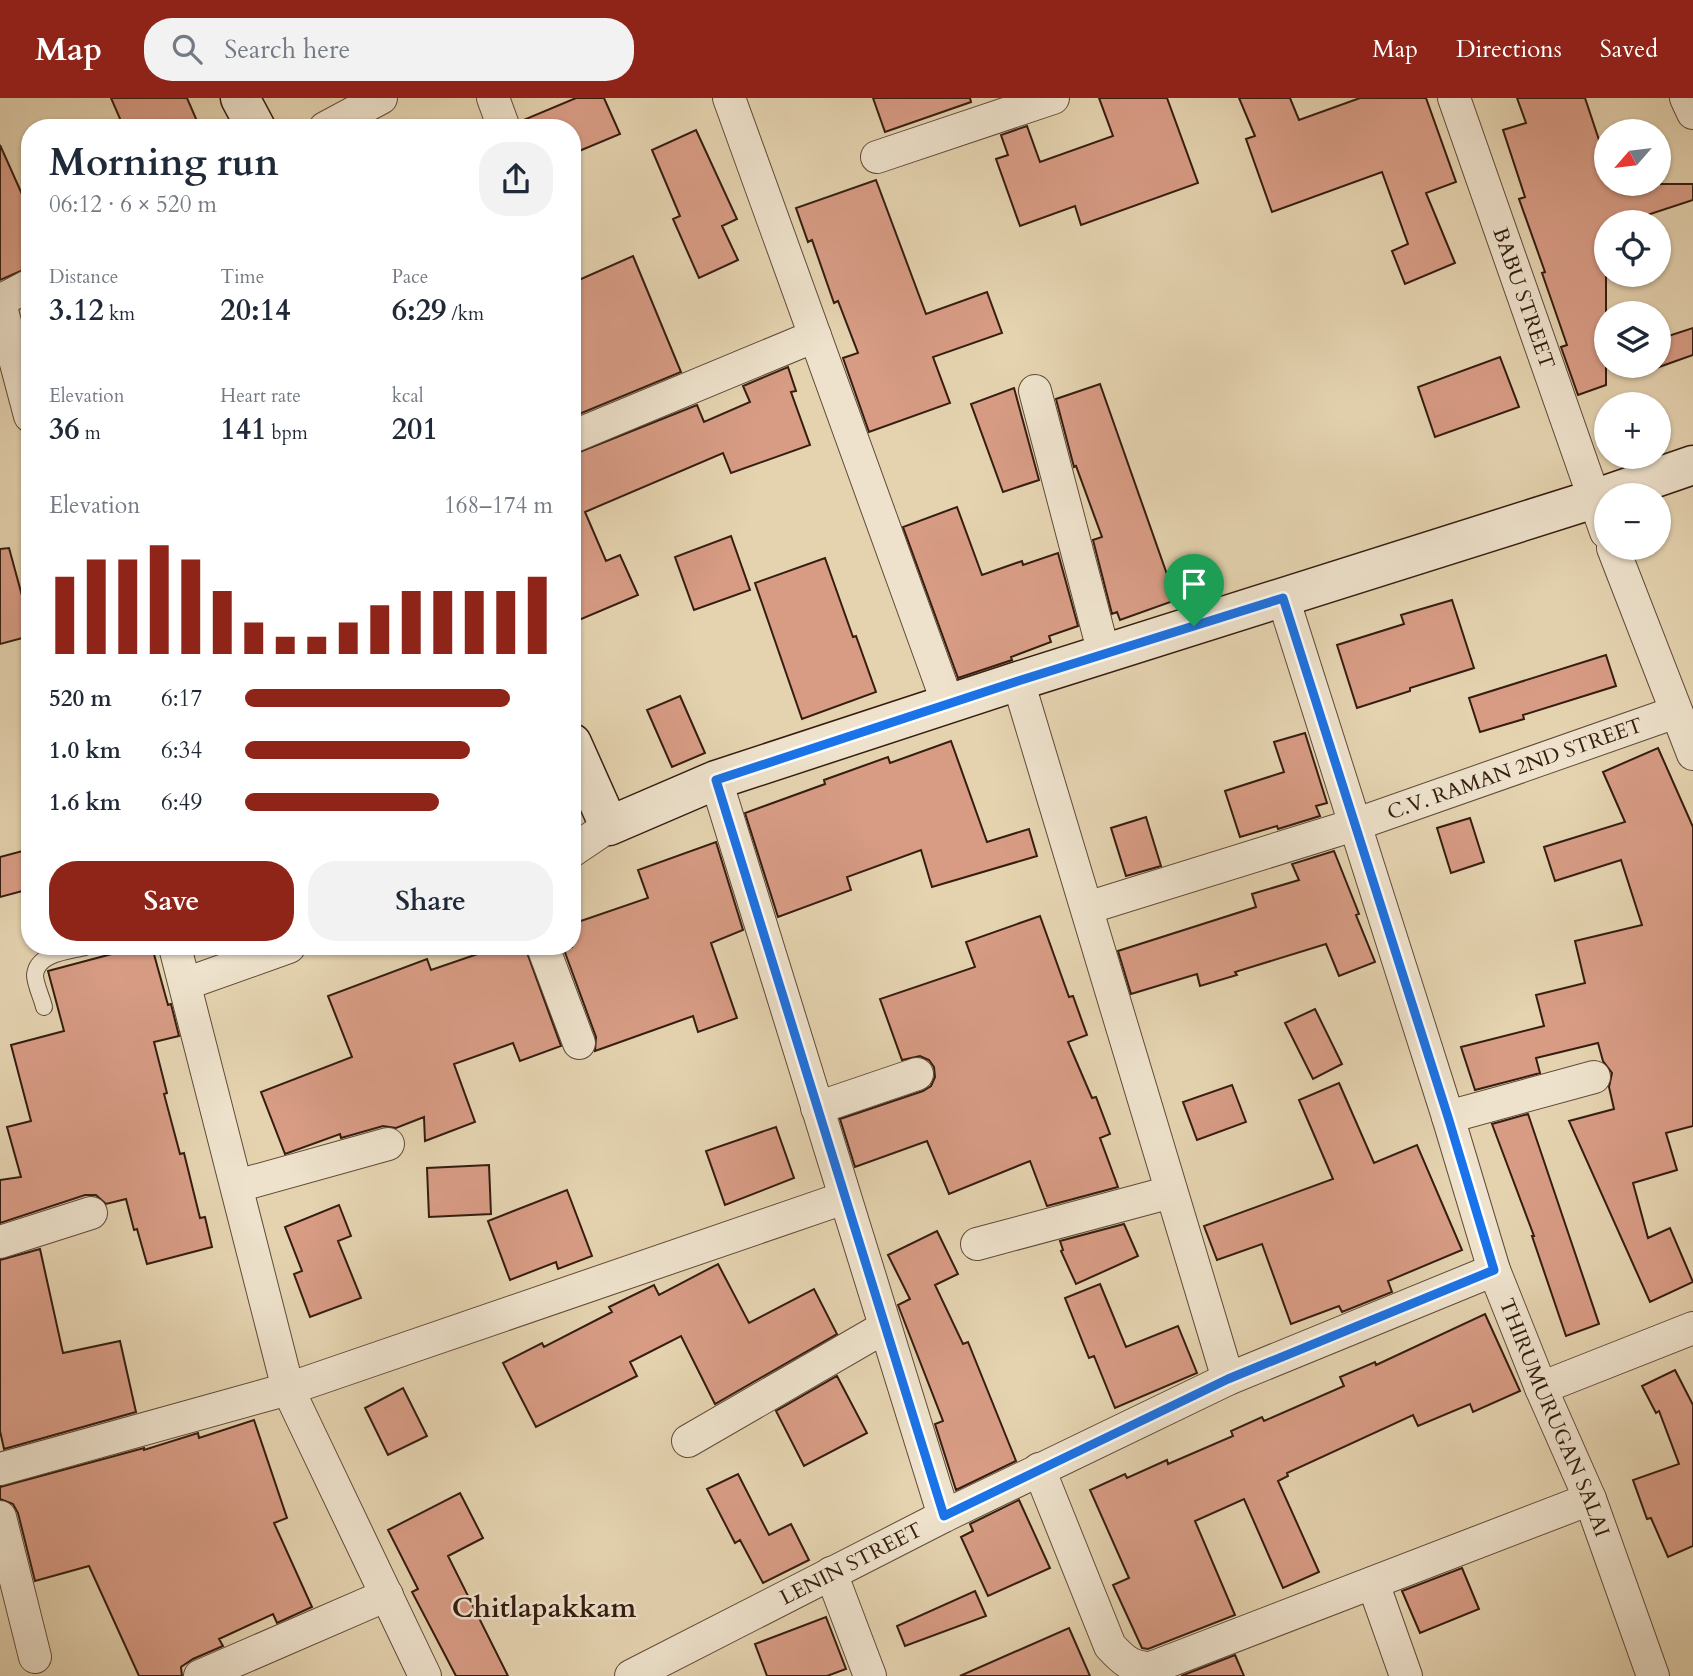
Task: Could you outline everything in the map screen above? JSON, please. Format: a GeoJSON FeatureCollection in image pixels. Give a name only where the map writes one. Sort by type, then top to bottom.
{"type":"FeatureCollection","features":[{"type":"Feature","properties":{"kind":"street"},"geometry":{"type":"LineString","coordinates":[[240,98],[251,119]]}},
{"type":"Feature","properties":{"kind":"street"},"geometry":{"type":"LineString","coordinates":[[342,119],[381,98]]}},
{"type":"Feature","properties":{"kind":"street"},"geometry":{"type":"LineString","coordinates":[[493,98],[501,119]]}},
{"type":"Feature","properties":{"kind":"street"},"geometry":{"type":"LineString","coordinates":[[729,98],[947,704]]}},
{"type":"Feature","properties":{"kind":"street"},"geometry":{"type":"LineString","coordinates":[[877,157],[1053,98]]}},
{"type":"Feature","properties":{"kind":"street","name":"BABU STREET"},"geometry":{"type":"LineString","coordinates":[[1454,98],[1594,498]]}},
{"type":"Feature","properties":{"kind":"street"},"geometry":{"type":"LineString","coordinates":[[1686,98],[1693,113]]}},
{"type":"Feature","properties":{"kind":"street"},"geometry":{"type":"LineString","coordinates":[[21,290],[0,302],[21,381]]}},
{"type":"Feature","properties":{"kind":"street"},"geometry":{"type":"LineString","coordinates":[[581,433],[815,336]]}},
{"type":"Feature","properties":{"kind":"street"},"geometry":{"type":"LineString","coordinates":[[1035,391],[1104,654]]}},
{"type":"Feature","properties":{"kind":"street"},"geometry":{"type":"LineString","coordinates":[[1660,483],[1693,465]]}},
{"type":"Feature","properties":{"kind":"street"},"geometry":{"type":"LineString","coordinates":[[581,845],[609,826],[716,780],[947,704],[1283,598],[1594,517]]}},
{"type":"Feature","properties":{"kind":"street"},"geometry":{"type":"LineString","coordinates":[[1618,560],[1693,754]]}},
{"type":"Feature","properties":{"kind":"street","name":"THIRUMURUGAN SALAI"},"geometry":{"type":"LineString","coordinates":[[1283,598],[1494,1270],[1541,1388],[1590,1499],[1653,1676]]}},
{"type":"Feature","properties":{"kind":"street"},"geometry":{"type":"LineString","coordinates":[[1018,681],[1228,1379]]}},
{"type":"Feature","properties":{"kind":"street","name":"C.V. RAMAN 2ND STREET"},"geometry":{"type":"LineString","coordinates":[[1087,908],[1354,825],[1676,712]]}},
{"type":"Feature","properties":{"kind":"street"},"geometry":{"type":"LineString","coordinates":[[581,763],[609,826]]}},
{"type":"Feature","properties":{"kind":"street"},"geometry":{"type":"LineString","coordinates":[[716,780],[944,1516]]}},
{"type":"Feature","properties":{"kind":"street"},"geometry":{"type":"LineString","coordinates":[[178,955],[288,1389],[425,1676]]}},
{"type":"Feature","properties":{"kind":"street"},"geometry":{"type":"LineString","coordinates":[[185,984],[267,955]]}},
{"type":"Feature","properties":{"kind":"street"},"geometry":{"type":"LineString","coordinates":[[546,955],[579,1043]]}},
{"type":"Feature","properties":{"kind":"street"},"geometry":{"type":"LineString","coordinates":[[817,1108],[917,1074]]}},
{"type":"Feature","properties":{"kind":"street"},"geometry":{"type":"LineString","coordinates":[[1448,1117],[1594,1077]]}},
{"type":"Feature","properties":{"kind":"street"},"geometry":{"type":"LineString","coordinates":[[237,1186],[388,1144]]}},
{"type":"Feature","properties":{"kind":"street"},"geometry":{"type":"LineString","coordinates":[[977,1244],[1171,1192]]}},
{"type":"Feature","properties":{"kind":"street"},"geometry":{"type":"LineString","coordinates":[[0,1469],[288,1389],[845,1198]]}},
{"type":"Feature","properties":{"kind":"street"},"geometry":{"type":"LineString","coordinates":[[0,1242],[90,1213]]}},
{"type":"Feature","properties":{"kind":"street","name":"LENIN STREET"},"geometry":{"type":"LineString","coordinates":[[634,1675],[944,1516],[1228,1379],[1494,1270]]}},
{"type":"Feature","properties":{"kind":"street"},"geometry":{"type":"LineString","coordinates":[[688,1441],[885,1326]]}},
{"type":"Feature","properties":{"kind":"street"},"geometry":{"type":"LineString","coordinates":[[1541,1388],[1693,1328]]}},
{"type":"Feature","properties":{"kind":"street"},"geometry":{"type":"LineString","coordinates":[[1039,1469],[1110,1646],[1123,1660],[1138,1668],[1151,1668],[1590,1499]]}},
{"type":"Feature","properties":{"kind":"street"},"geometry":{"type":"LineString","coordinates":[[0,1517],[35,1657]]}},
{"type":"Feature","properties":{"kind":"street"},"geometry":{"type":"LineString","coordinates":[[831,1573],[870,1676]]}},
{"type":"Feature","properties":{"kind":"street"},"geometry":{"type":"LineString","coordinates":[[1373,1583],[1406,1676]]}},
{"type":"Feature","properties":{"kind":"street"},"geometry":{"type":"LineString","coordinates":[[200,1676],[387,1595]]}},
{"type":"Feature","properties":{"kind":"lane"},"geometry":{"type":"LineString","coordinates":[[44,1007],[35,975],[41,962],[52,955]]}},
{"type":"Feature","properties":{"kind":"building"},"geometry":{"type":"Polygon","coordinates":[[[111,98],[187,98],[196,119],[120,119],[111,98]]]}},
{"type":"Feature","properties":{"kind":"building"},"geometry":{"type":"Polygon","coordinates":[[[576,98],[604,98],[620,134],[581,150],[581,119],[526,119],[576,98]]]}},
{"type":"Feature","properties":{"kind":"building"},"geometry":{"type":"Polygon","coordinates":[[[873,98],[970,98],[971,102],[885,132],[873,98]]]}},
{"type":"Feature","properties":{"kind":"building"},"geometry":{"type":"Polygon","coordinates":[[[1099,98],[1167,98],[1198,183],[1081,225],[1075,206],[1020,226],[996,159],[1008,155],[1001,135],[1027,126],[1040,162],[1113,136],[1099,98]]]}},
{"type":"Feature","properties":{"kind":"building"},"geometry":{"type":"Polygon","coordinates":[[[1239,98],[1290,98],[1299,120],[1360,98],[1426,98],[1456,182],[1426,193],[1455,263],[1405,284],[1392,251],[1408,244],[1382,172],[1272,212],[1246,139],[1255,136],[1239,98]]]}},
{"type":"Feature","properties":{"kind":"building"},"geometry":{"type":"Polygon","coordinates":[[[1517,98],[1585,98],[1594,125],[1594,196],[1671,196],[1671,184],[1693,184],[1693,200],[1663,210],[1594,210],[1594,287],[1606,287],[1606,301],[1594,301],[1594,378],[1606,378],[1606,385],[1578,395],[1561,347],[1567,345],[1519,199],[1525,197],[1503,130],[1526,123],[1517,98]]]}},
{"type":"Feature","properties":{"kind":"building"},"geometry":{"type":"Polygon","coordinates":[[[696,130],[737,219],[722,226],[738,260],[699,278],[673,219],[680,216],[652,150],[696,130]]]}},
{"type":"Feature","properties":{"kind":"building"},"geometry":{"type":"Polygon","coordinates":[[[0,145],[21,192],[21,271],[0,280],[0,145]]]}},
{"type":"Feature","properties":{"kind":"building"},"geometry":{"type":"Polygon","coordinates":[[[876,180],[926,314],[987,292],[1002,333],[933,357],[950,403],[869,432],[843,358],[858,353],[838,301],[834,303],[812,240],[808,242],[796,208],[876,180]]]}},
{"type":"Feature","properties":{"kind":"building"},"geometry":{"type":"Polygon","coordinates":[[[633,256],[681,372],[581,413],[581,279],[633,256]]]}},
{"type":"Feature","properties":{"kind":"building"},"geometry":{"type":"Polygon","coordinates":[[[1693,328],[1693,355],[1671,363],[1671,335],[1693,328]]]}},
{"type":"Feature","properties":{"kind":"building"},"geometry":{"type":"Polygon","coordinates":[[[1500,357],[1519,407],[1435,437],[1418,387],[1500,357]]]}},
{"type":"Feature","properties":{"kind":"building"},"geometry":{"type":"Polygon","coordinates":[[[788,367],[796,391],[791,392],[810,445],[731,473],[723,453],[585,512],[606,561],[620,555],[638,595],[581,619],[581,451],[697,405],[704,422],[750,402],[743,386],[788,367]]]}},
{"type":"Feature","properties":{"kind":"building"},"geometry":{"type":"Polygon","coordinates":[[[1100,384],[1176,600],[1120,620],[1117,612],[1112,614],[1093,540],[1102,537],[1076,466],[1074,467],[1056,399],[1100,384]]]}},
{"type":"Feature","properties":{"kind":"building"},"geometry":{"type":"Polygon","coordinates":[[[1014,388],[1039,480],[1003,492],[971,404],[1014,388]]]}},
{"type":"Feature","properties":{"kind":"building"},"geometry":{"type":"Polygon","coordinates":[[[957,507],[982,575],[1022,561],[1023,565],[1058,553],[1078,626],[1049,636],[1051,642],[1011,657],[1012,660],[958,678],[903,527],[957,507]]]}},
{"type":"Feature","properties":{"kind":"building"},"geometry":{"type":"Polygon","coordinates":[[[731,536],[750,590],[694,610],[675,557],[731,536]]]}},
{"type":"Feature","properties":{"kind":"building"},"geometry":{"type":"Polygon","coordinates":[[[9,548],[21,592],[21,638],[0,644],[0,549],[9,548]]]}},
{"type":"Feature","properties":{"kind":"building"},"geometry":{"type":"Polygon","coordinates":[[[825,558],[876,692],[802,719],[755,583],[825,558]]]}},
{"type":"Feature","properties":{"kind":"building"},"geometry":{"type":"Polygon","coordinates":[[[1452,600],[1474,668],[1357,708],[1337,645],[1404,624],[1401,615],[1452,600]]]}},
{"type":"Feature","properties":{"kind":"building"},"geometry":{"type":"Polygon","coordinates":[[[1606,655],[1616,686],[1523,715],[1524,719],[1480,732],[1469,698],[1606,655]]]}},
{"type":"Feature","properties":{"kind":"building"},"geometry":{"type":"Polygon","coordinates":[[[680,696],[705,753],[672,767],[647,710],[680,696]]]}},
{"type":"Feature","properties":{"kind":"building"},"geometry":{"type":"Polygon","coordinates":[[[1305,733],[1327,803],[1316,806],[1320,816],[1240,837],[1225,791],[1284,772],[1274,742],[1305,733]]]}},
{"type":"Feature","properties":{"kind":"building"},"geometry":{"type":"Polygon","coordinates":[[[951,741],[987,842],[1029,829],[1037,856],[932,887],[921,850],[847,877],[851,890],[778,917],[745,813],[825,784],[824,780],[888,757],[890,763],[951,741]]]}},
{"type":"Feature","properties":{"kind":"building"},"geometry":{"type":"Polygon","coordinates":[[[1658,748],[1693,827],[1693,1126],[1666,1133],[1677,1170],[1633,1183],[1648,1238],[1670,1228],[1693,1282],[1650,1302],[1569,1121],[1614,1109],[1609,1087],[1612,1073],[1603,1061],[1598,1043],[1536,1058],[1540,1073],[1475,1090],[1461,1047],[1544,1026],[1536,995],[1585,983],[1575,941],[1642,925],[1621,860],[1555,881],[1544,847],[1625,822],[1603,772],[1658,748]]]}},
{"type":"Feature","properties":{"kind":"building"},"geometry":{"type":"Polygon","coordinates":[[[1146,817],[1161,866],[1126,876],[1111,828],[1146,817]]]}},
{"type":"Feature","properties":{"kind":"building"},"geometry":{"type":"Polygon","coordinates":[[[1470,818],[1484,862],[1451,873],[1437,828],[1470,818]]]}},
{"type":"Feature","properties":{"kind":"building"},"geometry":{"type":"Polygon","coordinates":[[[716,842],[743,930],[711,943],[737,1018],[698,1032],[693,1016],[595,1051],[596,1037],[566,955],[581,955],[581,921],[648,898],[638,870],[716,842]]]}},
{"type":"Feature","properties":{"kind":"building"},"geometry":{"type":"Polygon","coordinates":[[[21,851],[21,891],[0,897],[0,857],[21,851]]]}},
{"type":"Feature","properties":{"kind":"building"},"geometry":{"type":"Polygon","coordinates":[[[1334,851],[1375,962],[1339,976],[1326,944],[1235,972],[1237,975],[1200,986],[1197,974],[1131,994],[1118,951],[1256,907],[1252,894],[1299,880],[1292,864],[1334,851]]]}},
{"type":"Feature","properties":{"kind":"building"},"geometry":{"type":"Polygon","coordinates":[[[1040,916],[1069,997],[1073,996],[1087,1035],[1068,1042],[1092,1098],[1096,1097],[1110,1134],[1100,1138],[1118,1187],[1047,1206],[1030,1161],[949,1194],[927,1141],[855,1167],[840,1119],[923,1091],[931,1086],[935,1077],[934,1067],[929,1060],[920,1056],[902,1060],[880,999],[975,967],[966,942],[1040,916]]]}},
{"type":"Feature","properties":{"kind":"building"},"geometry":{"type":"Polygon","coordinates":[[[108,955],[154,955],[179,1036],[154,1042],[167,1093],[164,1094],[180,1154],[184,1153],[200,1218],[205,1217],[212,1247],[147,1264],[126,1199],[106,1204],[96,1195],[85,1195],[0,1223],[0,1180],[21,1177],[7,1127],[31,1121],[11,1045],[64,1031],[48,971],[108,955]]]}},
{"type":"Feature","properties":{"kind":"building"},"geometry":{"type":"Polygon","coordinates":[[[475,955],[528,955],[561,1046],[520,1061],[513,1043],[454,1064],[475,1122],[425,1141],[424,1117],[396,1128],[383,1126],[341,1138],[340,1134],[285,1154],[261,1092],[352,1057],[328,996],[427,959],[431,970],[475,955]]]}},
{"type":"Feature","properties":{"kind":"building"},"geometry":{"type":"Polygon","coordinates":[[[1315,1009],[1342,1064],[1313,1079],[1285,1023],[1315,1009]]]}},
{"type":"Feature","properties":{"kind":"building"},"geometry":{"type":"Polygon","coordinates":[[[1339,1083],[1374,1163],[1417,1145],[1462,1250],[1388,1281],[1392,1292],[1342,1312],[1339,1306],[1291,1324],[1262,1244],[1217,1260],[1204,1226],[1333,1179],[1299,1100],[1339,1083]]]}},
{"type":"Feature","properties":{"kind":"building"},"geometry":{"type":"Polygon","coordinates":[[[1232,1085],[1246,1122],[1197,1140],[1183,1102],[1232,1085]]]}},
{"type":"Feature","properties":{"kind":"building"},"geometry":{"type":"Polygon","coordinates":[[[1528,1114],[1599,1324],[1566,1336],[1534,1236],[1492,1124],[1528,1114]]]}},
{"type":"Feature","properties":{"kind":"building"},"geometry":{"type":"Polygon","coordinates":[[[776,1127],[794,1178],[725,1205],[706,1151],[776,1127]]]}},
{"type":"Feature","properties":{"kind":"building"},"geometry":{"type":"Polygon","coordinates":[[[489,1165],[491,1214],[429,1217],[427,1168],[489,1165]]]}},
{"type":"Feature","properties":{"kind":"building"},"geometry":{"type":"Polygon","coordinates":[[[567,1190],[592,1256],[558,1269],[556,1262],[510,1280],[488,1221],[567,1190]]]}},
{"type":"Feature","properties":{"kind":"building"},"geometry":{"type":"Polygon","coordinates":[[[339,1205],[351,1236],[338,1241],[361,1298],[310,1317],[294,1274],[302,1271],[285,1227],[339,1205]]]}},
{"type":"Feature","properties":{"kind":"building"},"geometry":{"type":"Polygon","coordinates":[[[1124,1224],[1138,1256],[1076,1284],[1061,1251],[1060,1241],[1124,1224]]]}},
{"type":"Feature","properties":{"kind":"building"},"geometry":{"type":"Polygon","coordinates":[[[937,1231],[958,1274],[935,1285],[963,1344],[968,1342],[1016,1461],[956,1490],[935,1424],[943,1421],[898,1305],[910,1299],[888,1255],[937,1231]]]}},
{"type":"Feature","properties":{"kind":"building"},"geometry":{"type":"Polygon","coordinates":[[[40,1249],[63,1353],[120,1341],[136,1412],[4,1449],[0,1431],[0,1260],[40,1249]]]}},
{"type":"Feature","properties":{"kind":"building"},"geometry":{"type":"Polygon","coordinates":[[[718,1264],[749,1323],[814,1289],[837,1334],[715,1404],[681,1336],[630,1362],[637,1376],[536,1427],[503,1363],[542,1343],[544,1347],[612,1312],[609,1307],[654,1285],[659,1295],[718,1264]]]}},
{"type":"Feature","properties":{"kind":"building"},"geometry":{"type":"Polygon","coordinates":[[[1100,1284],[1126,1347],[1178,1326],[1197,1373],[1115,1408],[1094,1356],[1089,1358],[1065,1298],[1100,1284]]]}},
{"type":"Feature","properties":{"kind":"building"},"geometry":{"type":"Polygon","coordinates":[[[1485,1314],[1520,1391],[1473,1412],[1470,1404],[1418,1426],[1413,1415],[1287,1473],[1288,1476],[1278,1481],[1319,1572],[1283,1588],[1244,1499],[1195,1521],[1235,1615],[1148,1649],[1142,1648],[1113,1585],[1129,1578],[1090,1490],[1125,1474],[1127,1478],[1167,1460],[1168,1464],[1233,1436],[1231,1431],[1262,1417],[1264,1421],[1344,1386],[1340,1377],[1375,1362],[1376,1365],[1485,1314]]]}},
{"type":"Feature","properties":{"kind":"building"},"geometry":{"type":"Polygon","coordinates":[[[1675,1370],[1693,1405],[1693,1546],[1668,1557],[1651,1518],[1647,1519],[1633,1480],[1679,1464],[1659,1411],[1656,1413],[1642,1386],[1675,1370]]]}},
{"type":"Feature","properties":{"kind":"building"},"geometry":{"type":"Polygon","coordinates":[[[837,1376],[867,1433],[804,1466],[776,1411],[837,1376]]]}},
{"type":"Feature","properties":{"kind":"building"},"geometry":{"type":"Polygon","coordinates":[[[403,1388],[427,1436],[388,1455],[365,1408],[403,1388]]]}},
{"type":"Feature","properties":{"kind":"building"},"geometry":{"type":"Polygon","coordinates":[[[254,1420],[287,1518],[274,1523],[312,1607],[277,1623],[273,1614],[219,1639],[223,1646],[181,1667],[182,1676],[139,1676],[89,1566],[35,1581],[18,1513],[13,1504],[0,1499],[0,1487],[144,1450],[198,1433],[199,1438],[254,1420]]]}},
{"type":"Feature","properties":{"kind":"building"},"geometry":{"type":"Polygon","coordinates":[[[738,1474],[769,1535],[791,1524],[809,1560],[763,1583],[740,1540],[735,1543],[707,1489],[738,1474]]]}},
{"type":"Feature","properties":{"kind":"building"},"geometry":{"type":"Polygon","coordinates":[[[460,1493],[483,1538],[448,1556],[508,1676],[456,1676],[412,1592],[418,1589],[388,1530],[460,1493]]]}},
{"type":"Feature","properties":{"kind":"building"},"geometry":{"type":"Polygon","coordinates":[[[1019,1500],[1050,1568],[988,1596],[961,1537],[973,1531],[970,1524],[1019,1500]]]}},
{"type":"Feature","properties":{"kind":"building"},"geometry":{"type":"Polygon","coordinates":[[[1462,1568],[1479,1609],[1420,1633],[1402,1591],[1462,1568]]]}},
{"type":"Feature","properties":{"kind":"building"},"geometry":{"type":"Polygon","coordinates":[[[975,1591],[986,1616],[905,1646],[897,1626],[975,1591]]]}},
{"type":"Feature","properties":{"kind":"building"},"geometry":{"type":"Polygon","coordinates":[[[826,1617],[846,1669],[827,1676],[767,1676],[755,1644],[826,1617]]]}},
{"type":"Feature","properties":{"kind":"building"},"geometry":{"type":"Polygon","coordinates":[[[1069,1628],[1090,1676],[960,1676],[1069,1628]]]}},
{"type":"Feature","properties":{"kind":"building"},"geometry":{"type":"Polygon","coordinates":[[[1235,1655],[1244,1676],[1181,1676],[1235,1655]]]}},
{"type":"Feature","properties":{"kind":"district","name":"Chitlapakkam"},"geometry":{"type":"Point","coordinates":[544,1608]}},
{"type":"Feature","properties":{"kind":"route"},"geometry":{"type":"LineString","coordinates":[[1283,598],[1494,1270],[1228,1379],[944,1516],[716,780],[1194,626],[1283,598]]}}]}
